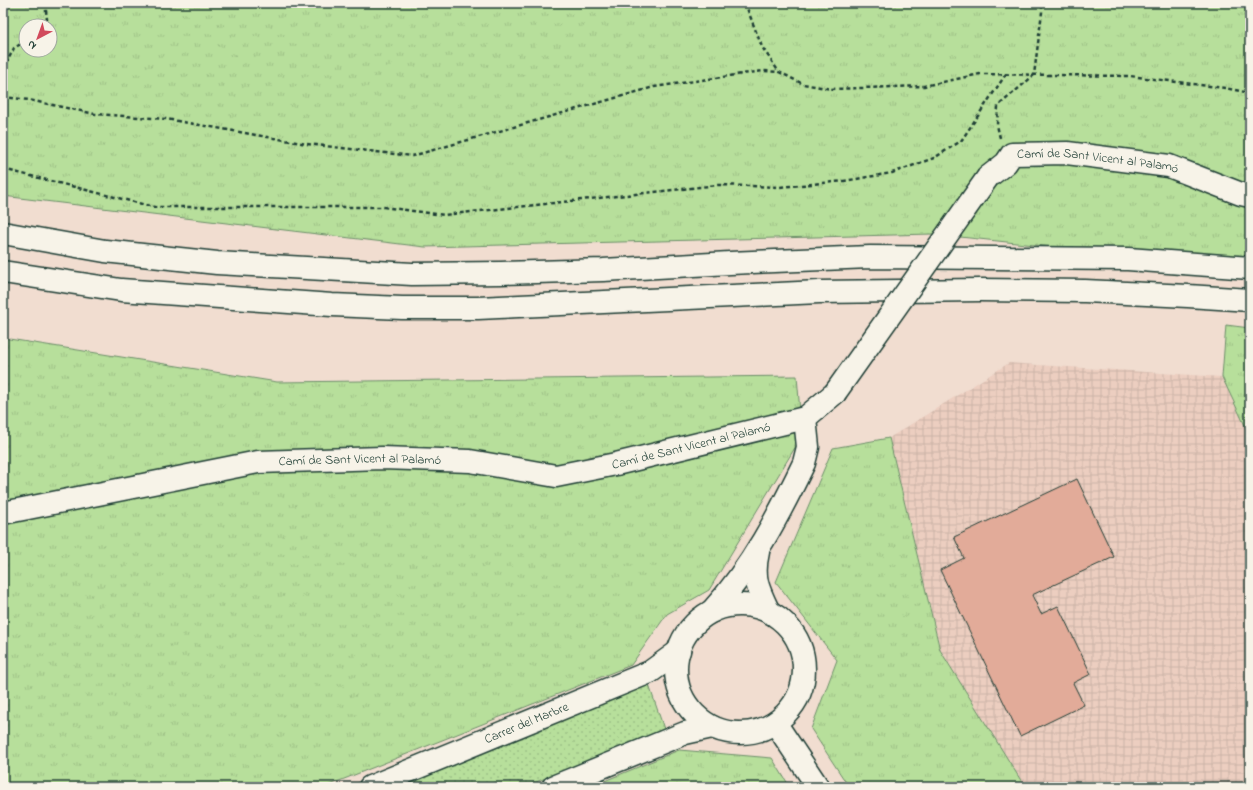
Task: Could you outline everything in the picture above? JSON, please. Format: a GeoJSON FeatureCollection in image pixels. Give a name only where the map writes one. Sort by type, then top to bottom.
{"type":"FeatureCollection","features":[{"type":"Feature","properties":{"kind":"main road","name":"Camí de Sant Vicent al Palamó"},"geometry":{"type":"LineString","coordinates":[[3,513],[258,462],[382,458],[470,461],[556,476],[616,464],[805,418],[835,393],[988,177],[1006,163],[1012,154],[1067,153],[1169,166],[1241,194],[1250,196]]}},
{"type":"Feature","properties":{"kind":"main road"},"geometry":{"type":"LineString","coordinates":[[3,233],[105,251],[217,263],[412,274],[501,274],[870,257],[1128,259],[1250,268]]}},
{"type":"Feature","properties":{"kind":"main road"},"geometry":{"type":"LineString","coordinates":[[3,272],[120,290],[332,305],[402,308],[478,308],[819,292],[981,290],[1085,291],[1250,300]]}},
{"type":"Feature","properties":{"kind":"main road"},"geometry":{"type":"LineString","coordinates":[[712,612],[730,591],[758,552],[804,463],[808,447],[805,418]]}},
{"type":"Feature","properties":{"kind":"main road"},"geometry":{"type":"LineString","coordinates":[[758,552],[754,566],[757,586],[769,612]]}},
{"type":"Feature","properties":{"kind":"main road"},"geometry":{"type":"LineString","coordinates":[[741,605],[755,607],[769,612],[790,628],[802,653],[804,680],[795,705],[776,724],[755,732],[733,734],[712,727],[697,717],[686,703],[678,686],[676,669],[679,651],[686,635],[697,621],[712,612],[726,607],[741,605]]}},
{"type":"Feature","properties":{"kind":"main road","name":"Carrer del Marbre"},"geometry":{"type":"LineString","coordinates":[[370,787],[650,672],[679,651]]}},
{"type":"Feature","properties":{"kind":"main road"},"geometry":{"type":"LineString","coordinates":[[776,724],[818,787]]}},
{"type":"Feature","properties":{"kind":"main road"},"geometry":{"type":"LineString","coordinates":[[553,787],[685,733],[712,727]]}},
{"type":"Feature","properties":{"kind":"path"},"geometry":{"type":"LineString","coordinates":[[44,3],[48,18]]}},
{"type":"Feature","properties":{"kind":"path"},"geometry":{"type":"LineString","coordinates":[[745,3],[762,47],[779,72]]}},
{"type":"Feature","properties":{"kind":"path"},"geometry":{"type":"LineString","coordinates":[[1006,163],[996,125],[998,106],[1034,75],[1042,3]]}},
{"type":"Feature","properties":{"kind":"path"},"geometry":{"type":"LineString","coordinates":[[3,70],[14,48],[18,46]]}},
{"type":"Feature","properties":{"kind":"path"},"geometry":{"type":"LineString","coordinates":[[3,97],[29,100],[95,114],[166,119],[307,144],[412,156],[654,87],[763,72],[779,72],[803,84],[831,89],[924,86],[980,74],[1006,74],[1130,76],[1225,88],[1250,93]]}},
{"type":"Feature","properties":{"kind":"path"},"geometry":{"type":"LineString","coordinates":[[3,169],[154,207],[384,207],[444,215],[718,185],[780,187],[844,181],[892,173],[934,158],[961,141],[1006,74]]}},
{"type":"Feature","properties":{"kind":"shaded area"},"geometry":{"type":"Polygon","coordinates":[[[1009,363],[1222,377],[1250,436],[1250,787],[1025,787],[940,650],[889,438],[1009,363]]]}},
{"type":"Feature","properties":{"kind":"green space"},"geometry":{"type":"Polygon","coordinates":[[[3,3],[1250,3],[1250,268],[932,234],[425,247],[3,196],[3,3]]]}},
{"type":"Feature","properties":{"kind":"green space"},"geometry":{"type":"Polygon","coordinates":[[[1226,325],[1250,328],[1250,436],[1222,377],[1226,325]]]}},
{"type":"Feature","properties":{"kind":"green space"},"geometry":{"type":"Polygon","coordinates":[[[3,338],[277,382],[797,376],[802,436],[709,590],[667,614],[631,665],[324,787],[3,787],[3,338]]]}},
{"type":"Feature","properties":{"kind":"green space"},"geometry":{"type":"Polygon","coordinates":[[[889,438],[940,650],[1025,787],[849,787],[811,729],[837,660],[776,582],[833,448],[889,438]]]}},
{"type":"Feature","properties":{"kind":"green space"},"geometry":{"type":"Polygon","coordinates":[[[649,685],[664,729],[524,787],[400,787],[649,685]]]}},
{"type":"Feature","properties":{"kind":"green space"},"geometry":{"type":"Polygon","coordinates":[[[679,750],[772,758],[790,787],[590,787],[679,750]]]}},
{"type":"Feature","properties":{"kind":"building"},"geometry":{"type":"Polygon","coordinates":[[[1077,479],[1114,557],[1032,595],[1041,614],[1058,606],[1091,674],[1073,683],[1084,705],[1020,736],[940,570],[964,558],[954,537],[1077,479]]]}}]}
